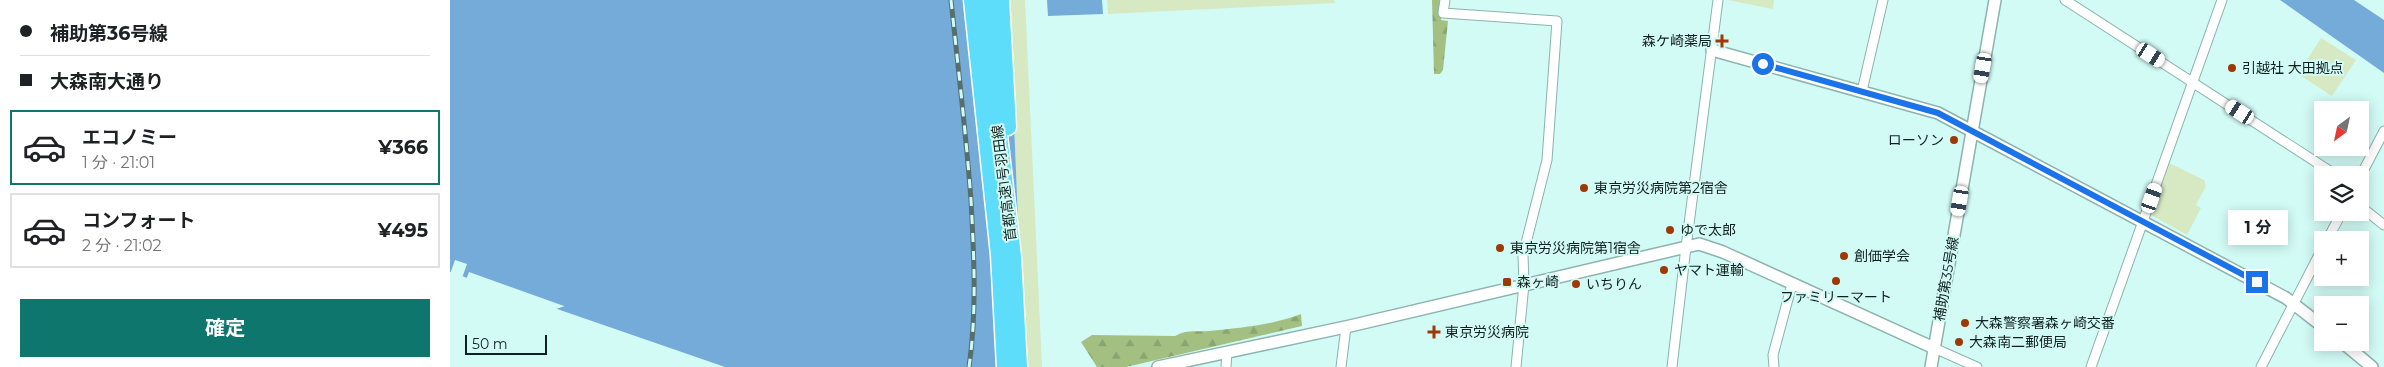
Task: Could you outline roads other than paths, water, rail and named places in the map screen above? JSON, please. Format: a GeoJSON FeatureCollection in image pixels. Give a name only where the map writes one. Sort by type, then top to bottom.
{"type":"FeatureCollection","features":[{"type":"Feature","properties":{"kind":"highway","name":"首都高速1号羽田線"},"geometry":{"type":"LineString","coordinates":[[972,0],[999,255],[1005,367]]}},
{"type":"Feature","properties":{"kind":"highway","name":"首都高速1号羽田線"},"geometry":{"type":"LineString","coordinates":[[986,0],[990,57],[1013,257],[1019,367]]}},
{"type":"Feature","properties":{"kind":"highway"},"geometry":{"type":"LineString","coordinates":[[1002,0],[1013,257]]}},
{"type":"Feature","properties":{"kind":"street"},"geometry":{"type":"LineString","coordinates":[[1445,0],[1443,14],[1557,21],[1547,160],[1523,255],[1524,284],[1516,367]]}},
{"type":"Feature","properties":{"kind":"street"},"geometry":{"type":"LineString","coordinates":[[1672,367],[1718,0]]}},
{"type":"Feature","properties":{"kind":"street"},"geometry":{"type":"LineString","coordinates":[[1862,91],[1883,0]]}},
{"type":"Feature","properties":{"kind":"street","name":"補助第35号線"},"geometry":{"type":"LineString","coordinates":[[1932,367],[1995,0]]}},
{"type":"Feature","properties":{"kind":"street"},"geometry":{"type":"LineString","coordinates":[[2065,0],[2322,166]]}},
{"type":"Feature","properties":{"kind":"street"},"geometry":{"type":"LineString","coordinates":[[2091,367],[2222,0]]}},
{"type":"Feature","properties":{"kind":"street"},"geometry":{"type":"LineString","coordinates":[[1712,50],[1938,113],[2294,303],[2314,319]]}},
{"type":"Feature","properties":{"kind":"street"},"geometry":{"type":"LineString","coordinates":[[2366,166],[2384,132]]}},
{"type":"Feature","properties":{"kind":"street"},"geometry":{"type":"LineString","coordinates":[[2369,213],[2384,225]]}},
{"type":"Feature","properties":{"kind":"street"},"geometry":{"type":"LineString","coordinates":[[1158,367],[1346,327],[1699,244],[1977,367]]}},
{"type":"Feature","properties":{"kind":"street"},"geometry":{"type":"LineString","coordinates":[[2261,367],[2314,264]]}},
{"type":"Feature","properties":{"kind":"street"},"geometry":{"type":"LineString","coordinates":[[1774,367],[1773,355],[1792,284]]}},
{"type":"Feature","properties":{"kind":"street"},"geometry":{"type":"LineString","coordinates":[[1342,367],[1346,327]]}},
{"type":"Feature","properties":{"kind":"street"},"geometry":{"type":"LineString","coordinates":[[2353,351],[2372,367]]}},
{"type":"Feature","properties":{"kind":"street"},"geometry":{"type":"LineString","coordinates":[[1226,367],[1227,352]]}},
{"type":"Feature","properties":{"kind":"water"},"geometry":{"type":"Polygon","coordinates":[[[450,0],[1009,0],[1024,367],[725,367],[450,272],[450,0]]]}},
{"type":"Feature","properties":{"kind":"water"},"geometry":{"type":"Polygon","coordinates":[[[1047,0],[1102,0],[1103,14],[1048,16],[1047,0]]]}},
{"type":"Feature","properties":{"kind":"water"},"geometry":{"type":"Polygon","coordinates":[[[2280,0],[2354,0],[2384,20],[2384,73],[2280,0]]]}},
{"type":"Feature","properties":{"kind":"railway"},"geometry":{"type":"LineString","coordinates":[[951,0],[971,200],[974,305],[969,367]]}},
{"type":"Feature","properties":{"kind":"place","name":"森ケ崎薬局"},"geometry":{"type":"Point","coordinates":[1722,41]}},
{"type":"Feature","properties":{"kind":"place","name":"引越社 大田拠点"},"geometry":{"type":"Point","coordinates":[2232,68]}},
{"type":"Feature","properties":{"kind":"place","name":"ローソン"},"geometry":{"type":"Point","coordinates":[1954,140]}},
{"type":"Feature","properties":{"kind":"place","name":"東京労災病院第2宿舎"},"geometry":{"type":"Point","coordinates":[1584,188]}},
{"type":"Feature","properties":{"kind":"place","name":"ゆで太郎"},"geometry":{"type":"Point","coordinates":[1670,230]}},
{"type":"Feature","properties":{"kind":"place","name":"東京労災病院第1宿舎"},"geometry":{"type":"Point","coordinates":[1500,248]}},
{"type":"Feature","properties":{"kind":"place","name":"創価学会"},"geometry":{"type":"Point","coordinates":[1844,256]}},
{"type":"Feature","properties":{"kind":"place","name":"ヤマト運輸"},"geometry":{"type":"Point","coordinates":[1664,270]}},
{"type":"Feature","properties":{"kind":"place","name":"ファミリーマート"},"geometry":{"type":"Point","coordinates":[1836,281]}},
{"type":"Feature","properties":{"kind":"place","name":"森ヶ崎"},"geometry":{"type":"Point","coordinates":[1507,282]}},
{"type":"Feature","properties":{"kind":"place","name":"いちりん"},"geometry":{"type":"Point","coordinates":[1576,284]}},
{"type":"Feature","properties":{"kind":"place","name":"大森警察署森ヶ崎交番"},"geometry":{"type":"Point","coordinates":[1965,323]}},
{"type":"Feature","properties":{"kind":"place","name":"東京労災病院"},"geometry":{"type":"Point","coordinates":[1434,332]}},
{"type":"Feature","properties":{"kind":"place","name":"大森南二郵便局"},"geometry":{"type":"Point","coordinates":[1959,342]}}]}
